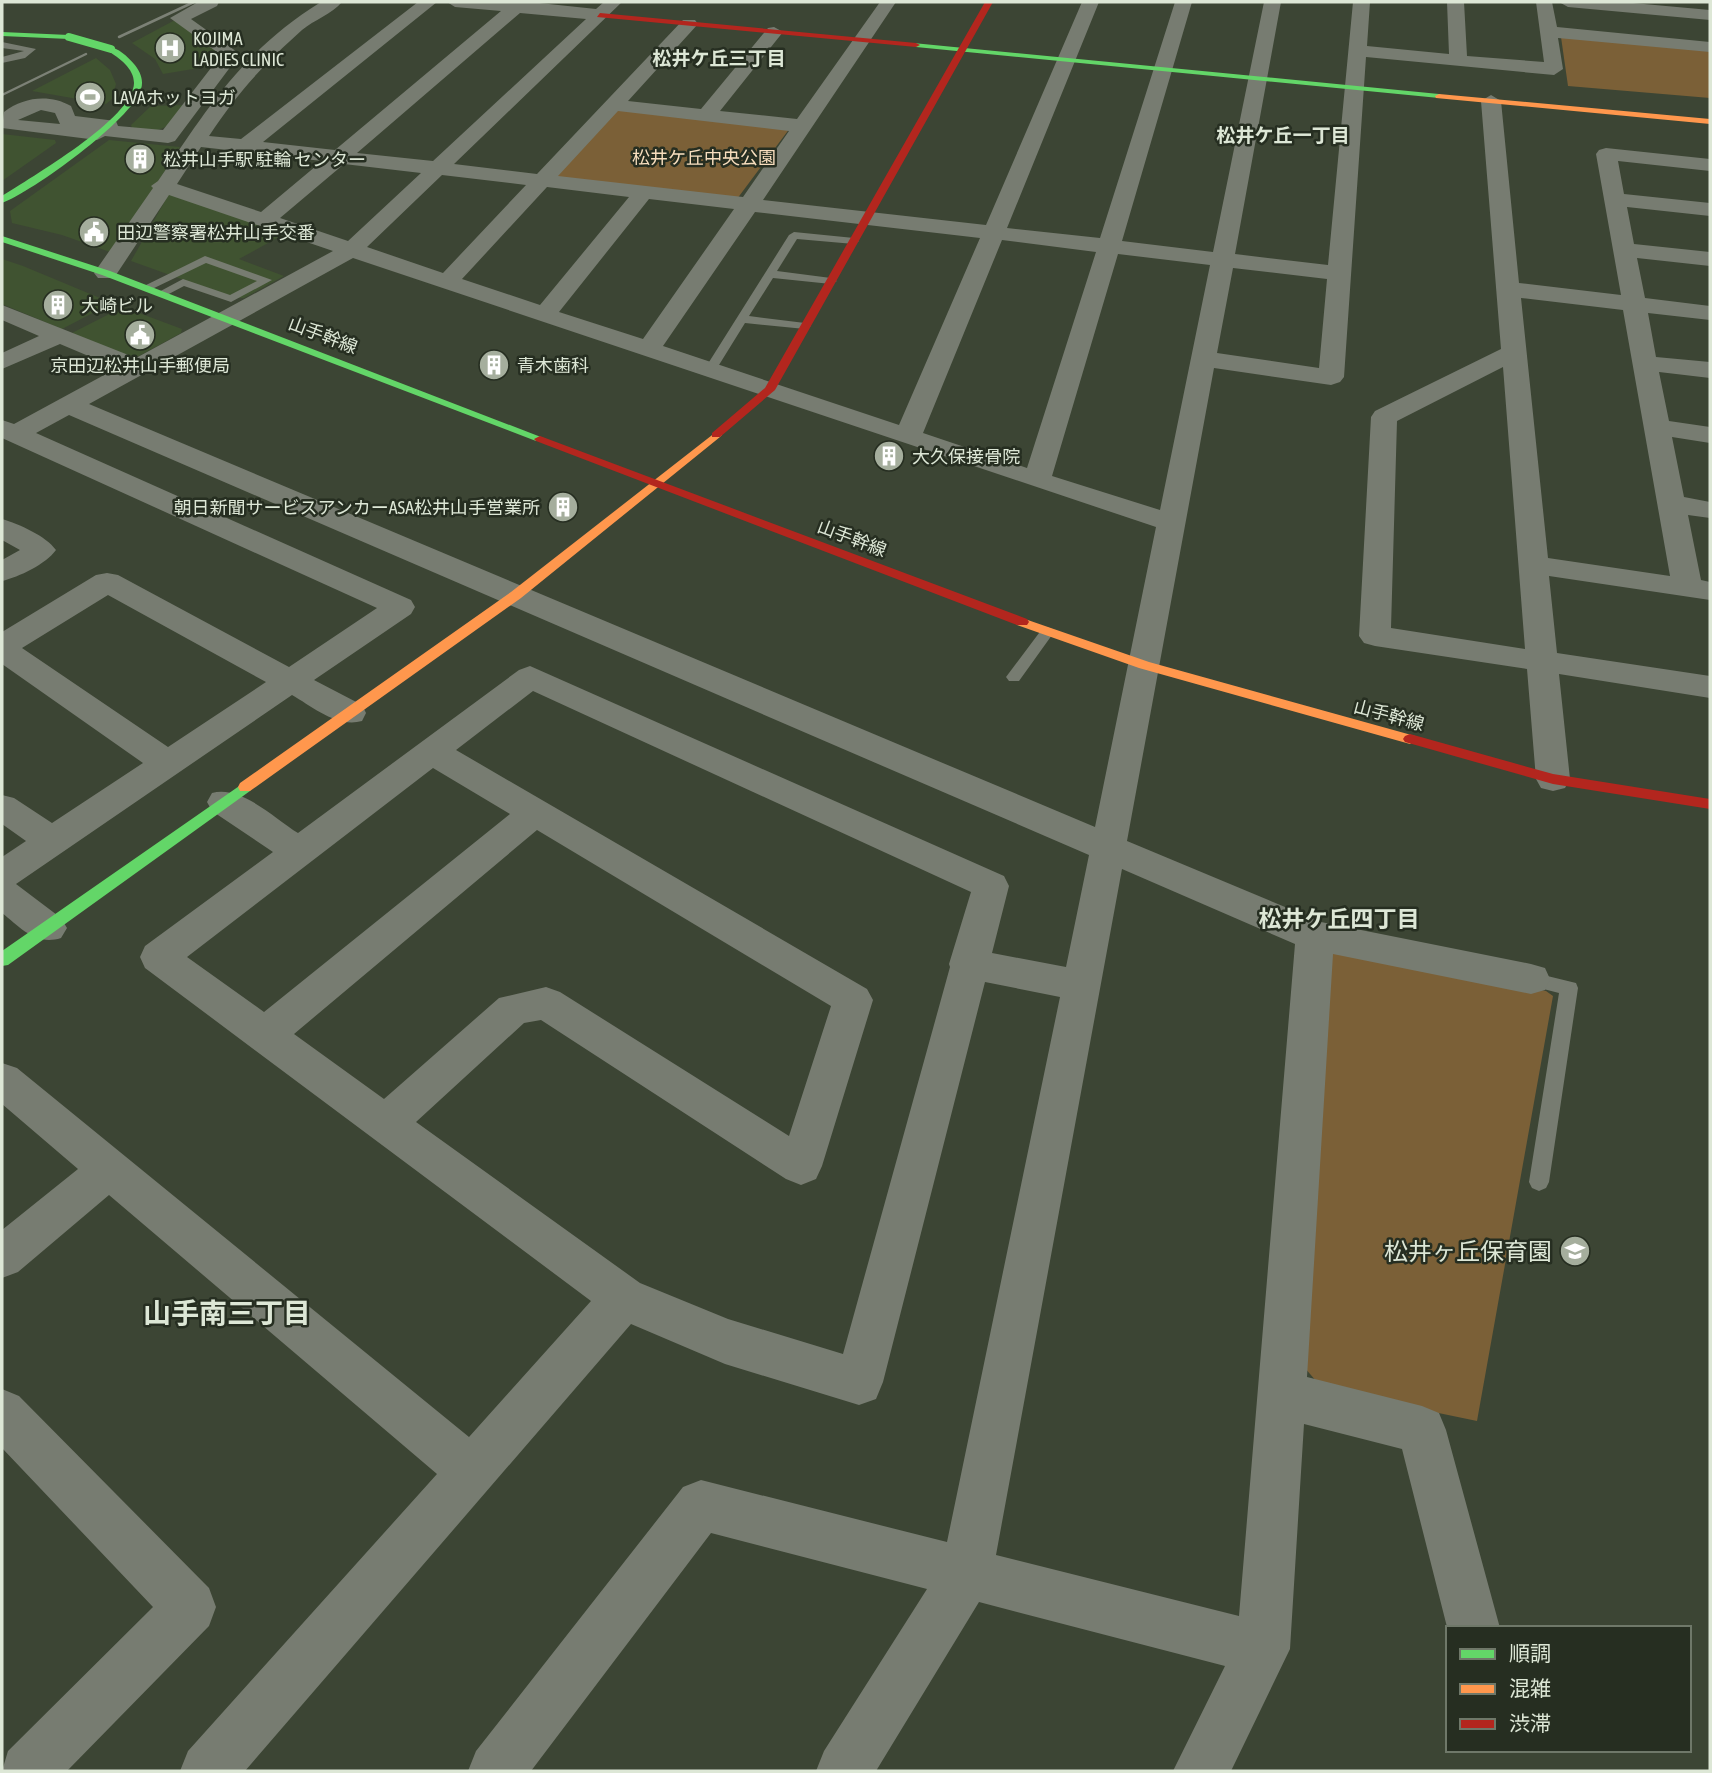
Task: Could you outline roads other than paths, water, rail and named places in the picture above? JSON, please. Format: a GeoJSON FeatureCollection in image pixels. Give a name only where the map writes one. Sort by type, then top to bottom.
{"type":"FeatureCollection","features":[{"type":"Feature","properties":{"kind":"street"},"geometry":{"type":"LineString","coordinates":[[103,130],[168,137],[231,54],[179,18],[211,2]]}},
{"type":"Feature","properties":{"kind":"street"},"geometry":{"type":"LineString","coordinates":[[106,272],[229,91],[254,63],[301,22],[333,2]]}},
{"type":"Feature","properties":{"kind":"street"},"geometry":{"type":"LineString","coordinates":[[245,146],[428,2]]}},
{"type":"Feature","properties":{"kind":"street"},"geometry":{"type":"LineString","coordinates":[[455,2],[607,8],[689,24],[1710,122]]}},
{"type":"Feature","properties":{"kind":"street"},"geometry":{"type":"LineString","coordinates":[[649,349],[888,2]]}},
{"type":"Feature","properties":{"kind":"street"},"geometry":{"type":"LineString","coordinates":[[2,960],[516,595],[658,484],[769,390],[989,2]]}},
{"type":"Feature","properties":{"kind":"street"},"geometry":{"type":"LineString","coordinates":[[908,436],[1091,2]]}},
{"type":"Feature","properties":{"kind":"street"},"geometry":{"type":"LineString","coordinates":[[1037,480],[1184,2]]}},
{"type":"Feature","properties":{"kind":"street"},"geometry":{"type":"LineString","coordinates":[[844,1771],[967,1573],[1273,2]]}},
{"type":"Feature","properties":{"kind":"street"},"geometry":{"type":"LineString","coordinates":[[1203,359],[1331,377],[1361,2]]}},
{"type":"Feature","properties":{"kind":"street"},"geometry":{"type":"LineString","coordinates":[[1455,2],[1458,60]]}},
{"type":"Feature","properties":{"kind":"street"},"geometry":{"type":"LineString","coordinates":[[1357,51],[1554,69],[1544,2]]}},
{"type":"Feature","properties":{"kind":"street"},"geometry":{"type":"LineString","coordinates":[[1568,2],[1710,15]]}},
{"type":"Feature","properties":{"kind":"street"},"geometry":{"type":"LineString","coordinates":[[264,221],[518,5]]}},
{"type":"Feature","properties":{"kind":"street"},"geometry":{"type":"LineString","coordinates":[[9,431],[68,405],[351,250],[607,8]]}},
{"type":"Feature","properties":{"kind":"street"},"geometry":{"type":"LineString","coordinates":[[447,282],[689,24]]}},
{"type":"Feature","properties":{"kind":"street"},"geometry":{"type":"LineString","coordinates":[[706,115],[774,32]]}},
{"type":"Feature","properties":{"kind":"street"},"geometry":{"type":"LineString","coordinates":[[1549,32],[1710,47]]}},
{"type":"Feature","properties":{"kind":"street"},"geometry":{"type":"LineString","coordinates":[[2,34],[69,37],[111,49],[126,59],[136,72],[138,84],[131,103],[103,130],[2,200]]}},
{"type":"Feature","properties":{"kind":"street"},"geometry":{"type":"LineString","coordinates":[[1491,101],[1553,779]]}},
{"type":"Feature","properties":{"kind":"street"},"geometry":{"type":"LineString","coordinates":[[613,105],[802,126]]}},
{"type":"Feature","properties":{"kind":"street"},"geometry":{"type":"LineString","coordinates":[[194,140],[1339,274]]}},
{"type":"Feature","properties":{"kind":"street"},"geometry":{"type":"LineString","coordinates":[[1533,565],[1699,590],[1672,504],[1606,154],[1710,165]]}},
{"type":"Feature","properties":{"kind":"street"},"geometry":{"type":"LineString","coordinates":[[162,186],[1171,523]]}},
{"type":"Feature","properties":{"kind":"street"},"geometry":{"type":"LineString","coordinates":[[544,314],[644,192]]}},
{"type":"Feature","properties":{"kind":"street"},"geometry":{"type":"LineString","coordinates":[[1614,199],[1710,209]]}},
{"type":"Feature","properties":{"kind":"street","name":"山手幹線"},"geometry":{"type":"LineString","coordinates":[[2,239],[106,272],[1047,632],[1144,665],[1553,779],[1710,804]]}},
{"type":"Feature","properties":{"kind":"street"},"geometry":{"type":"LineString","coordinates":[[1624,250],[1710,260]]}},
{"type":"Feature","properties":{"kind":"street"},"geometry":{"type":"LineString","coordinates":[[1508,289],[1710,313]]}},
{"type":"Feature","properties":{"kind":"street"},"geometry":{"type":"LineString","coordinates":[[2,312],[136,367]]}},
{"type":"Feature","properties":{"kind":"street"},"geometry":{"type":"LineString","coordinates":[[2,362],[58,336]]}},
{"type":"Feature","properties":{"kind":"street"},"geometry":{"type":"LineString","coordinates":[[1514,352],[1384,417],[1375,636],[1710,687]]}},
{"type":"Feature","properties":{"kind":"street"},"geometry":{"type":"LineString","coordinates":[[1645,363],[1710,370]]}},
{"type":"Feature","properties":{"kind":"street"},"geometry":{"type":"LineString","coordinates":[[68,405],[1315,936],[1531,979]]}},
{"type":"Feature","properties":{"kind":"street"},"geometry":{"type":"LineString","coordinates":[[1657,427],[1710,435]]}},
{"type":"Feature","properties":{"kind":"street"},"geometry":{"type":"LineString","coordinates":[[2,875],[400,607],[9,431]]}},
{"type":"Feature","properties":{"kind":"street"},"geometry":{"type":"LineString","coordinates":[[1672,504],[1710,510]]}},
{"type":"Feature","properties":{"kind":"street"},"geometry":{"type":"LineString","coordinates":[[2,528],[41,550],[2,572]]}},
{"type":"Feature","properties":{"kind":"street"},"geometry":{"type":"LineString","coordinates":[[168,764],[2,647],[107,582],[350,713]]}},
{"type":"Feature","properties":{"kind":"street"},"geometry":{"type":"LineString","coordinates":[[530,677],[991,886],[968,964],[859,1382],[725,1340],[624,1298],[159,957],[299,852],[530,677]]}},
{"type":"Feature","properties":{"kind":"street"},"geometry":{"type":"LineString","coordinates":[[385,1124],[513,1009],[546,1003],[801,1166],[853,1000],[431,751]]}},
{"type":"Feature","properties":{"kind":"street"},"geometry":{"type":"LineString","coordinates":[[224,802],[299,852]]}},
{"type":"Feature","properties":{"kind":"street"},"geometry":{"type":"LineString","coordinates":[[2,807],[52,841]]}},
{"type":"Feature","properties":{"kind":"street"},"geometry":{"type":"LineString","coordinates":[[266,1034],[535,813]]}},
{"type":"Feature","properties":{"kind":"street"},"geometry":{"type":"LineString","coordinates":[[2,893],[48,928]]}},
{"type":"Feature","properties":{"kind":"street"},"geometry":{"type":"LineString","coordinates":[[1201,1771],[1263,1649],[1315,936]]}},
{"type":"Feature","properties":{"kind":"street"},"geometry":{"type":"LineString","coordinates":[[968,964],[1082,986]]}},
{"type":"Feature","properties":{"kind":"street"},"geometry":{"type":"LineString","coordinates":[[2,1080],[472,1471]]}},
{"type":"Feature","properties":{"kind":"street"},"geometry":{"type":"LineString","coordinates":[[2,1257],[108,1170]]}},
{"type":"Feature","properties":{"kind":"street"},"geometry":{"type":"LineString","coordinates":[[208,1771],[624,1298]]}},
{"type":"Feature","properties":{"kind":"street"},"geometry":{"type":"LineString","coordinates":[[1281,1394],[1422,1430],[1472,1626]]}},
{"type":"Feature","properties":{"kind":"street"},"geometry":{"type":"LineString","coordinates":[[2,1413],[190,1607],[28,1771]]}},
{"type":"Feature","properties":{"kind":"street"},"geometry":{"type":"LineString","coordinates":[[496,1771],[701,1505],[1263,1649]]}},
{"type":"Feature","properties":{"kind":"lane"},"geometry":{"type":"LineString","coordinates":[[2,45],[32,49],[22,56],[2,60]]}},
{"type":"Feature","properties":{"kind":"lane"},"geometry":{"type":"LineString","coordinates":[[710,370],[794,235],[854,241]]}},
{"type":"Feature","properties":{"kind":"lane"},"geometry":{"type":"LineString","coordinates":[[205,259],[266,280],[231,299],[183,282],[154,291],[205,259]]}},
{"type":"Feature","properties":{"kind":"lane"},"geometry":{"type":"LineString","coordinates":[[770,274],[831,281]]}},
{"type":"Feature","properties":{"kind":"lane"},"geometry":{"type":"LineString","coordinates":[[744,319],[805,326]]}},
{"type":"Feature","properties":{"kind":"lane"},"geometry":{"type":"LineString","coordinates":[[1014,677],[1047,632]]}},
{"type":"Feature","properties":{"kind":"lane"},"geometry":{"type":"LineString","coordinates":[[1531,979],[1569,989],[1539,1182]]}},
{"type":"Feature","properties":{"kind":"railway"},"geometry":{"type":"LineString","coordinates":[[119,37],[194,2]]}},
{"type":"Feature","properties":{"kind":"railway"},"geometry":{"type":"LineString","coordinates":[[2,95],[86,54]]}},
{"type":"Feature","properties":{"kind":"place","name":"KOJIMA LADIES CLINIC"},"geometry":{"type":"Point","coordinates":[170,48]}},
{"type":"Feature","properties":{"kind":"place","name":"LAVAホットヨガ"},"geometry":{"type":"Point","coordinates":[90,97]}},
{"type":"Feature","properties":{"kind":"place","name":"松井山手駅 駐輪 センター"},"geometry":{"type":"Point","coordinates":[140,159]}},
{"type":"Feature","properties":{"kind":"place","name":"田辺警察署松井山手交番"},"geometry":{"type":"Point","coordinates":[94,232]}},
{"type":"Feature","properties":{"kind":"place","name":"大崎ビル"},"geometry":{"type":"Point","coordinates":[58,305]}},
{"type":"Feature","properties":{"kind":"place","name":"京田辺松井山手郵便局"},"geometry":{"type":"Point","coordinates":[140,335]}},
{"type":"Feature","properties":{"kind":"place","name":"青木歯科"},"geometry":{"type":"Point","coordinates":[494,365]}},
{"type":"Feature","properties":{"kind":"place","name":"大久保接骨院"},"geometry":{"type":"Point","coordinates":[889,456]}},
{"type":"Feature","properties":{"kind":"place","name":"朝日新聞サービスアンカーASA松井山手営業所"},"geometry":{"type":"Point","coordinates":[563,507]}},
{"type":"Feature","properties":{"kind":"place","name":"松井ヶ丘保育園"},"geometry":{"type":"Point","coordinates":[1575,1251]}},
{"type":"Feature","properties":{"kind":"district","name":"松井ケ丘三丁目"},"geometry":{"type":"Point","coordinates":[719,58]}},
{"type":"Feature","properties":{"kind":"district","name":"松井ケ丘一丁目"},"geometry":{"type":"Point","coordinates":[1283,135]}},
{"type":"Feature","properties":{"kind":"district","name":"松井ケ丘四丁目"},"geometry":{"type":"Point","coordinates":[1339,919]}},
{"type":"Feature","properties":{"kind":"district","name":"山手南三丁目"},"geometry":{"type":"Point","coordinates":[227,1313]}},
{"type":"Feature","properties":{"kind":"park label","name":"松井ケ丘中央公園"},"geometry":{"type":"Point","coordinates":[704,157]}}]}
